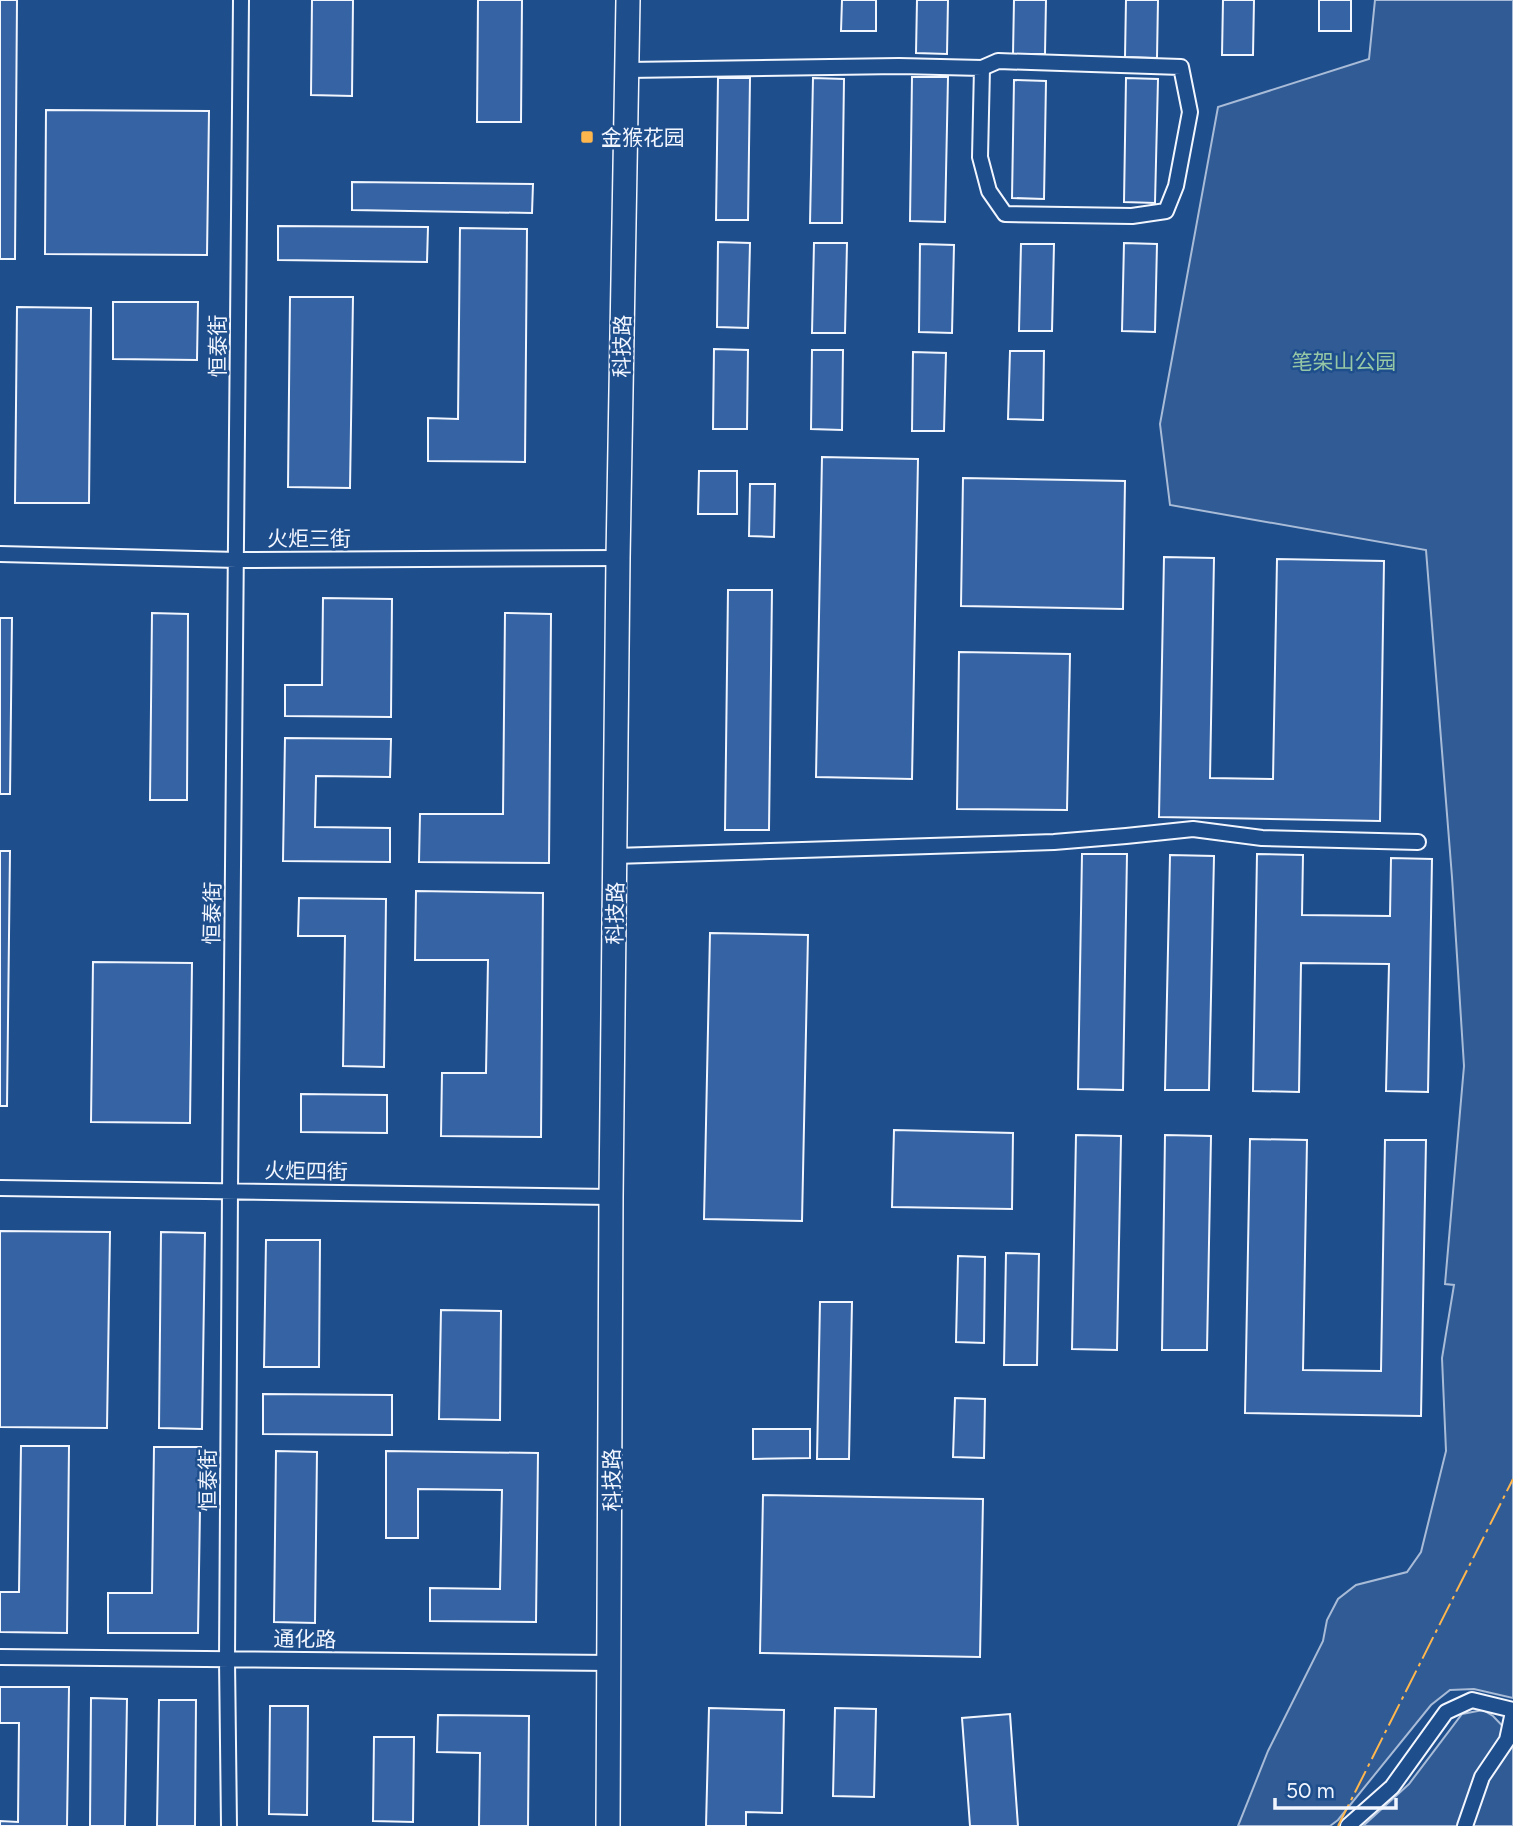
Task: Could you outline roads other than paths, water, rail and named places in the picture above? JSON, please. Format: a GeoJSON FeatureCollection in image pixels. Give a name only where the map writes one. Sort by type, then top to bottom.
{"type":"FeatureCollection","features":[{"type":"Feature","properties":{"kind":"main road","name":"科技路"},"geometry":{"type":"LineString","coordinates":[[608,1826],[611,1197],[628,0]]}},
{"type":"Feature","properties":{"kind":"street","name":"恒泰街"},"geometry":{"type":"LineString","coordinates":[[229,1826],[227,1660],[230,1191],[241,0]]}},
{"type":"Feature","properties":{"kind":"street"},"geometry":{"type":"LineString","coordinates":[[628,70],[899,66],[982,68],[998,61],[1181,66],[1190,112],[1176,186],[1166,211],[1132,216],[1005,214],[989,191],[979,157],[982,68]]}},
{"type":"Feature","properties":{"kind":"street","name":"火炬三街"},"geometry":{"type":"LineString","coordinates":[[0,554],[237,559],[618,558]]}},
{"type":"Feature","properties":{"kind":"street"},"geometry":{"type":"LineString","coordinates":[[615,856],[1054,842],[1193,829],[1262,838],[1418,842]]}},
{"type":"Feature","properties":{"kind":"street","name":"火炬四街"},"geometry":{"type":"LineString","coordinates":[[0,1188],[611,1197]]}},
{"type":"Feature","properties":{"kind":"street","name":"通化路"},"geometry":{"type":"LineString","coordinates":[[0,1657],[610,1663]]}},
{"type":"Feature","properties":{"kind":"street"},"geometry":{"type":"LineString","coordinates":[[1348,1826],[1392,1787],[1446,1712],[1472,1700],[1513,1711],[1507,1740],[1482,1777],[1465,1826]]}},
{"type":"Feature","properties":{"kind":"place","name":"金猴花园"},"geometry":{"type":"Point","coordinates":[587,137]}},
{"type":"Feature","properties":{"kind":"park label","name":"笔架山公园"},"geometry":{"type":"Point","coordinates":[1344,361]}}]}
